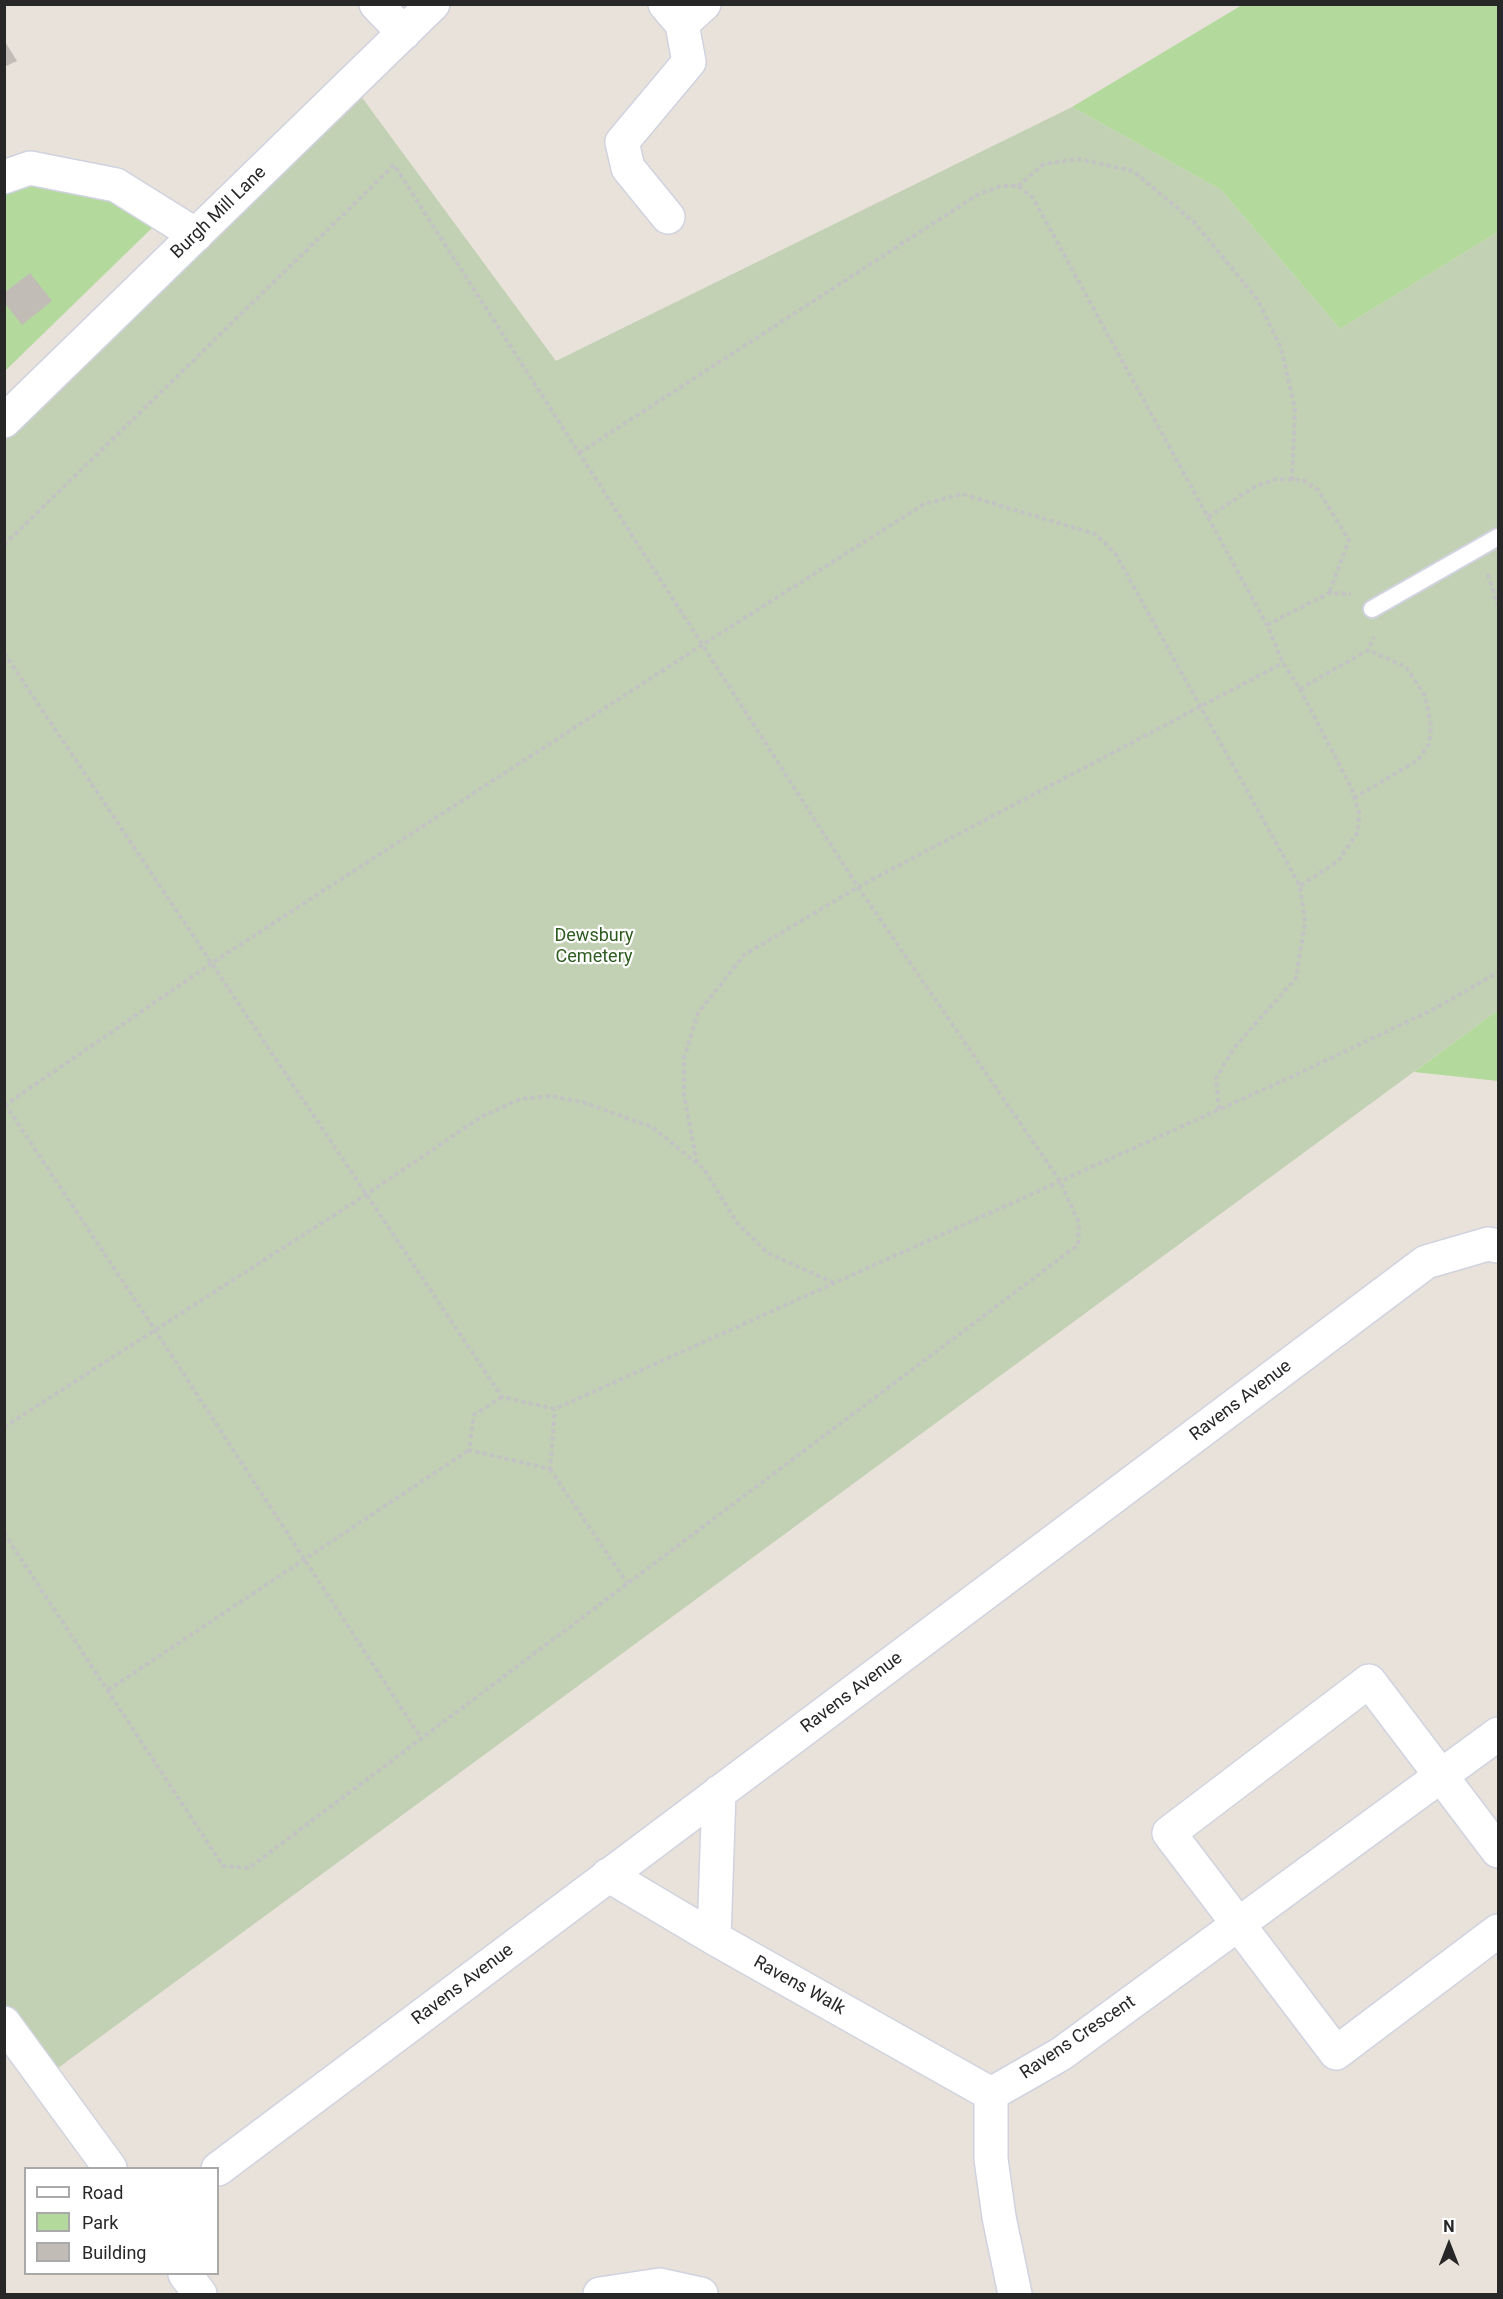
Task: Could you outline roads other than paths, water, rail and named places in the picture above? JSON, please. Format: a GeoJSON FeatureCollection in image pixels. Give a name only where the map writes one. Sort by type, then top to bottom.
{"type":"FeatureCollection","features":[{"type":"Feature","properties":{"kind":"street"},"geometry":{"type":"LineString","coordinates":[[376,4],[404,33]]}},
{"type":"Feature","properties":{"kind":"street","name":"Burgh Mill Lane"},"geometry":{"type":"LineString","coordinates":[[4,421],[433,4]]}},
{"type":"Feature","properties":{"kind":"street"},"geometry":{"type":"LineString","coordinates":[[668,217],[628,168],[622,142],[689,62],[684,11]]}},
{"type":"Feature","properties":{"kind":"street"},"geometry":{"type":"LineString","coordinates":[[4,177],[30,168],[116,185],[196,235]]}},
{"type":"Feature","properties":{"kind":"street","name":"Ravens Avenue"},"geometry":{"type":"LineString","coordinates":[[219,2168],[1426,1262],[1488,1244],[1498,1246]]}},
{"type":"Feature","properties":{"kind":"street"},"geometry":{"type":"LineString","coordinates":[[1498,1851],[1370,1681],[1169,1833],[1336,2053],[1498,1931]]}},
{"type":"Feature","properties":{"kind":"street","name":"Ravens Crescent"},"geometry":{"type":"LineString","coordinates":[[991,2094],[1061,2054],[1498,1734]]}},
{"type":"Feature","properties":{"kind":"street"},"geometry":{"type":"LineString","coordinates":[[714,1938],[719,1792]]}},
{"type":"Feature","properties":{"kind":"street","name":"Ravens Walk"},"geometry":{"type":"LineString","coordinates":[[608,1875],[714,1938],[991,2094]]}},
{"type":"Feature","properties":{"kind":"street"},"geometry":{"type":"LineString","coordinates":[[4,2023],[109,2167]]}},
{"type":"Feature","properties":{"kind":"street"},"geometry":{"type":"LineString","coordinates":[[991,2094],[991,2159],[999,2217],[1015,2295]]}},
{"type":"Feature","properties":{"kind":"street"},"geometry":{"type":"LineString","coordinates":[[186,2275],[200,2295]]}},
{"type":"Feature","properties":{"kind":"street"},"geometry":{"type":"LineString","coordinates":[[600,2295],[660,2285],[701,2295]]}},
{"type":"Feature","properties":{"kind":"lane"},"geometry":{"type":"LineString","coordinates":[[1372,609],[1498,537]]}},
{"type":"Feature","properties":{"kind":"park label","name":"Dewsbury Cemetery"},"geometry":{"type":"Point","coordinates":[594,946]}}]}
